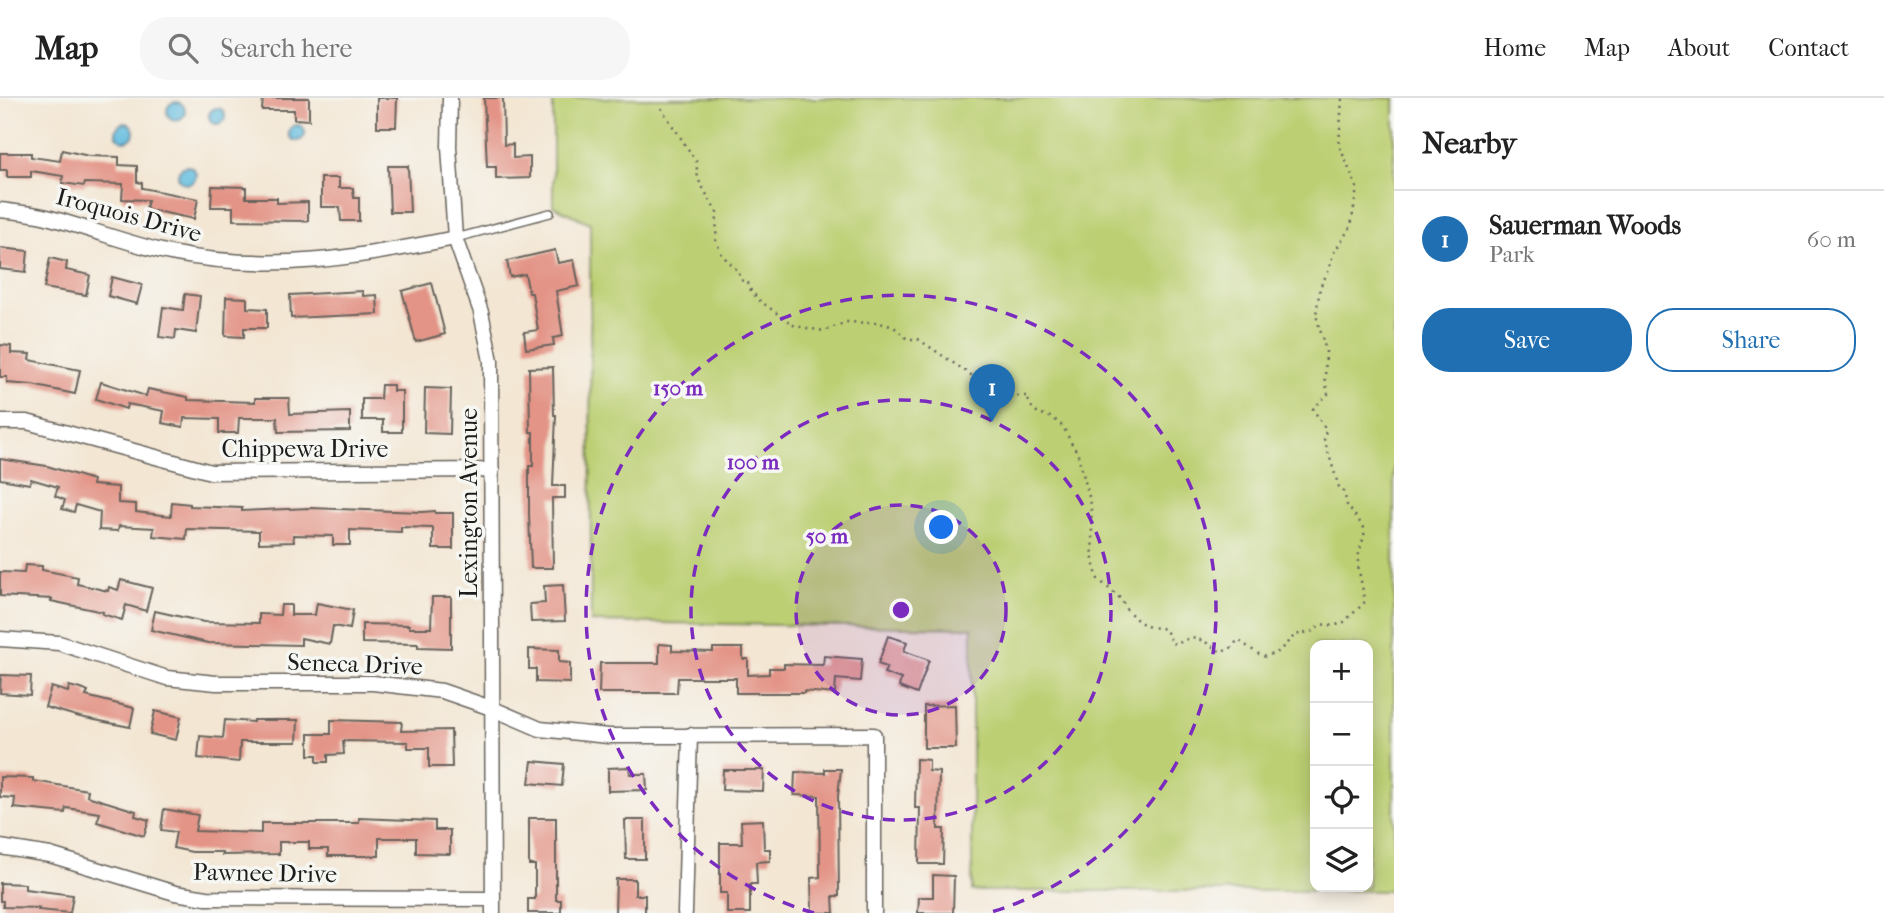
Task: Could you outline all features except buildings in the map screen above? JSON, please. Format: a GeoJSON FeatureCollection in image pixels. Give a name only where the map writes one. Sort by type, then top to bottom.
{"type":"FeatureCollection","features":[{"type":"Feature","properties":{"kind":"street","name":"Lexington Avenue"},"geometry":{"type":"LineString","coordinates":[[450,98],[449,147],[455,238],[481,312],[491,361],[493,906]]}},
{"type":"Feature","properties":{"kind":"street","name":"Iroquois Drive"},"geometry":{"type":"LineString","coordinates":[[0,210],[44,216],[167,252],[215,261],[285,263],[350,258],[455,238]]}},
{"type":"Feature","properties":{"kind":"street","name":"Chippewa Drive"},"geometry":{"type":"LineString","coordinates":[[0,422],[27,422],[212,472],[492,470]]}},
{"type":"Feature","properties":{"kind":"street","name":"Seneca Drive"},"geometry":{"type":"LineString","coordinates":[[0,639],[59,643],[167,678],[216,683],[373,683],[442,691],[540,729],[608,736],[874,735],[874,913]]}},
{"type":"Feature","properties":{"kind":"street"},"geometry":{"type":"LineString","coordinates":[[685,913],[690,735]]}},
{"type":"Feature","properties":{"kind":"street","name":"Pawnee Drive"},"geometry":{"type":"LineString","coordinates":[[0,847],[50,855],[175,893],[207,898],[493,906]]}},
{"type":"Feature","properties":{"kind":"lane"},"geometry":{"type":"LineString","coordinates":[[455,238],[550,213]]}},
{"type":"Feature","properties":{"kind":"path"},"geometry":{"type":"LineString","coordinates":[[661,108],[696,161],[698,179],[717,213],[716,242],[722,256],[732,262],[741,280],[748,283],[760,301],[794,326],[824,331],[846,322],[880,323],[894,327],[907,339],[918,339],[977,379],[996,380],[1009,396],[1027,396],[1031,409],[1036,414],[1047,415],[1061,424],[1069,436],[1070,445],[1077,451],[1091,504],[1093,562],[1098,579],[1121,599],[1126,609],[1138,621],[1149,627],[1161,628],[1169,634],[1171,643],[1177,644],[1191,638],[1203,641],[1221,652],[1230,649],[1238,640],[1263,657],[1278,652],[1295,635],[1313,631],[1326,624],[1334,626],[1344,622],[1364,603],[1358,562],[1365,529],[1347,505],[1345,492],[1339,487],[1324,439],[1325,430],[1313,409],[1328,394],[1325,379],[1326,351],[1316,315],[1320,287],[1329,270],[1333,254],[1351,226],[1357,188],[1339,145],[1342,98]]}},
{"type":"Feature","properties":{"kind":"green space"},"geometry":{"type":"Polygon","coordinates":[[[553,98],[1394,98],[1394,891],[1373,891],[1373,640],[1310,640],[1310,891],[972,891],[972,628],[591,622],[590,223],[553,206],[553,98]]]}},
{"type":"Feature","properties":{"kind":"water"},"geometry":{"type":"Polygon","coordinates":[[[176,102],[182,105],[185,111],[182,117],[176,120],[170,117],[167,111],[170,105],[176,102]]]}},
{"type":"Feature","properties":{"kind":"water"},"geometry":{"type":"Polygon","coordinates":[[[214,108],[220,108],[225,116],[223,122],[214,124],[209,119],[209,113],[214,108]]]}},
{"type":"Feature","properties":{"kind":"water"},"geometry":{"type":"Polygon","coordinates":[[[125,123],[131,126],[134,132],[131,138],[125,141],[119,138],[116,132],[119,126],[125,123]]]}},
{"type":"Feature","properties":{"kind":"water"},"geometry":{"type":"Polygon","coordinates":[[[297,125],[303,127],[303,139],[297,141],[291,139],[289,133],[291,127],[297,125]]]}},
{"type":"Feature","properties":{"kind":"water"},"geometry":{"type":"Polygon","coordinates":[[[187,166],[193,169],[196,175],[193,181],[187,184],[181,181],[178,175],[181,169],[187,166]]]}},
{"type":"Feature","properties":{"kind":"place","name":"Sauerman Woods"},"geometry":{"type":"Point","coordinates":[992,422]}}]}
